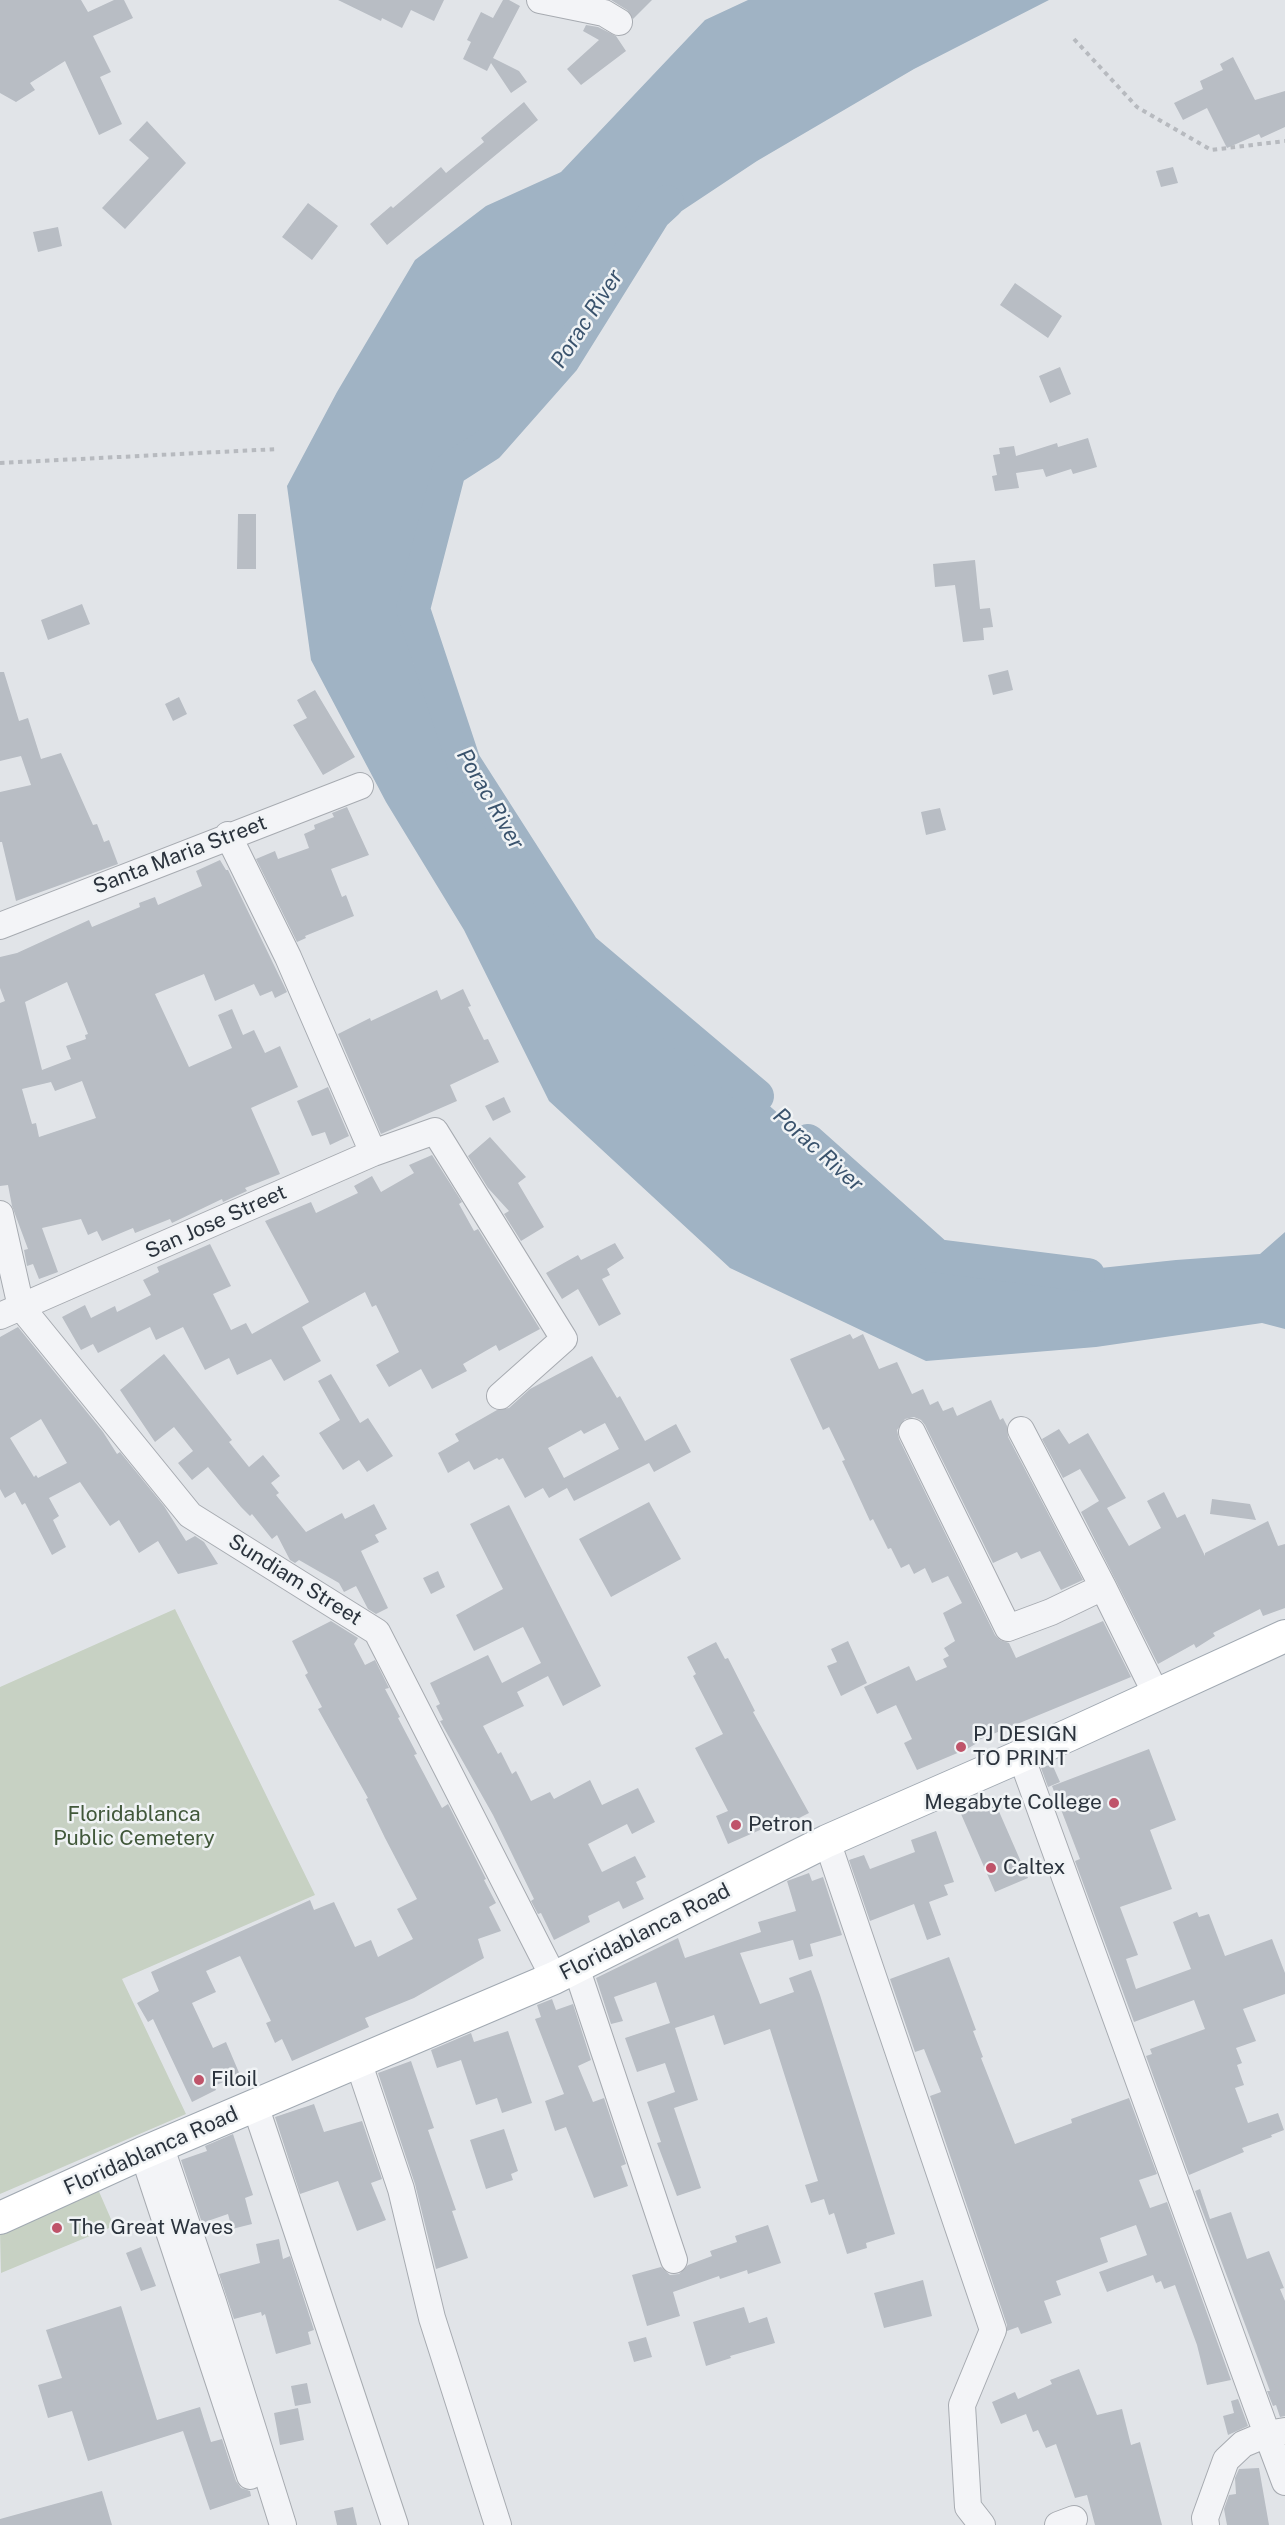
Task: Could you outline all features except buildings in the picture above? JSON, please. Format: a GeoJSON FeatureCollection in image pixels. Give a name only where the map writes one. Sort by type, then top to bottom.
{"type":"FeatureCollection","features":[{"type":"Feature","properties":{"kind":"main road","name":"Floridablanca Road"},"geometry":{"type":"LineString","coordinates":[[0,2218],[152,2149],[565,1973],[827,1840],[1157,1696],[1285,1636]]}},
{"type":"Feature","properties":{"kind":"street"},"geometry":{"type":"LineString","coordinates":[[540,0],[604,13],[619,22]]}},
{"type":"Feature","properties":{"kind":"street","name":"Santa Maria Street"},"geometry":{"type":"LineString","coordinates":[[0,926],[228,835],[360,786]]}},
{"type":"Feature","properties":{"kind":"street"},"geometry":{"type":"LineString","coordinates":[[228,835],[288,957],[373,1153]]}},
{"type":"Feature","properties":{"kind":"street","name":"San Jose Street"},"geometry":{"type":"LineString","coordinates":[[11,1312],[373,1153],[435,1131],[564,1339],[500,1396]]}},
{"type":"Feature","properties":{"kind":"street","name":"Sundiam Street"},"geometry":{"type":"LineString","coordinates":[[0,1214],[11,1312],[190,1515],[377,1632],[565,1973],[674,2260]]}},
{"type":"Feature","properties":{"kind":"street"},"geometry":{"type":"LineString","coordinates":[[1021,1430],[1157,1696]]}},
{"type":"Feature","properties":{"kind":"street"},"geometry":{"type":"LineString","coordinates":[[912,1432],[1008,1628],[1051,1612],[1103,1587]]}},
{"type":"Feature","properties":{"kind":"street"},"geometry":{"type":"LineString","coordinates":[[1021,1756],[1276,2432],[1285,2482]]}},
{"type":"Feature","properties":{"kind":"street"},"geometry":{"type":"LineString","coordinates":[[827,1840],[993,2330],[962,2405],[968,2506],[982,2525]]}},
{"type":"Feature","properties":{"kind":"street"},"geometry":{"type":"LineString","coordinates":[[358,2061],[401,2189],[432,2318],[498,2525]]}},
{"type":"Feature","properties":{"kind":"street"},"geometry":{"type":"LineString","coordinates":[[255,2105],[395,2525]]}},
{"type":"Feature","properties":{"kind":"street"},"geometry":{"type":"LineString","coordinates":[[152,2149],[266,2525]]}},
{"type":"Feature","properties":{"kind":"street"},"geometry":{"type":"LineString","coordinates":[[152,2149],[213,2302],[283,2525]]}},
{"type":"Feature","properties":{"kind":"street"},"geometry":{"type":"LineString","coordinates":[[1206,2525],[1205,2518],[1226,2460],[1243,2444],[1276,2432]]}},
{"type":"Feature","properties":{"kind":"path"},"geometry":{"type":"LineString","coordinates":[[1074,39],[1137,107],[1211,150],[1285,141]]}},
{"type":"Feature","properties":{"kind":"path"},"geometry":{"type":"LineString","coordinates":[[0,463],[278,449]]}},
{"type":"Feature","properties":{"kind":"green space","name":"Floridablanca Public Cemetery"},"geometry":{"type":"Polygon","coordinates":[[[175,1609],[315,1895],[122,1979],[186,2114],[0,2194],[0,1687],[175,1609]]]}},
{"type":"Feature","properties":{"kind":"green space","name":"The Great Waves"},"geometry":{"type":"Polygon","coordinates":[[[97,2187],[114,2226],[1,2273],[0,2231],[97,2187]]]}},
{"type":"Feature","properties":{"kind":"water"},"geometry":{"type":"Polygon","coordinates":[[[748,0],[1049,0],[914,69],[757,161],[638,240],[563,360],[448,470],[413,559],[413,662],[506,848],[612,988],[728,1070],[810,1141],[914,1238],[994,1270],[1091,1269],[1260,1254],[1285,1232],[1285,1329],[1262,1323],[1096,1347],[926,1361],[730,1268],[549,1101],[464,930],[386,802],[311,660],[287,486],[337,392],[415,260],[486,206],[561,172],[705,20],[748,0]]]}},
{"type":"Feature","properties":{"kind":"waterway","name":"Porac River"},"geometry":{"type":"LineString","coordinates":[[667,202],[654,214],[563,360],[488,445],[449,470],[413,609],[464,763],[583,949],[757,1096]]}},
{"type":"Feature","properties":{"kind":"waterway","name":"Porac River"},"geometry":{"type":"LineString","coordinates":[[808,1141],[937,1256],[1088,1275]]}},
{"type":"Feature","properties":{"kind":"place","name":"PJ DESIGN TO PRINT"},"geometry":{"type":"Point","coordinates":[961,1747]}},
{"type":"Feature","properties":{"kind":"place","name":"Megabyte College"},"geometry":{"type":"Point","coordinates":[1114,1803]}},
{"type":"Feature","properties":{"kind":"place","name":"Petron"},"geometry":{"type":"Point","coordinates":[736,1825]}},
{"type":"Feature","properties":{"kind":"place","name":"Caltex"},"geometry":{"type":"Point","coordinates":[991,1868]}},
{"type":"Feature","properties":{"kind":"place","name":"Filoil"},"geometry":{"type":"Point","coordinates":[199,2080]}},
{"type":"Feature","properties":{"kind":"place","name":"The Great Waves"},"geometry":{"type":"Point","coordinates":[57,2228]}}]}
